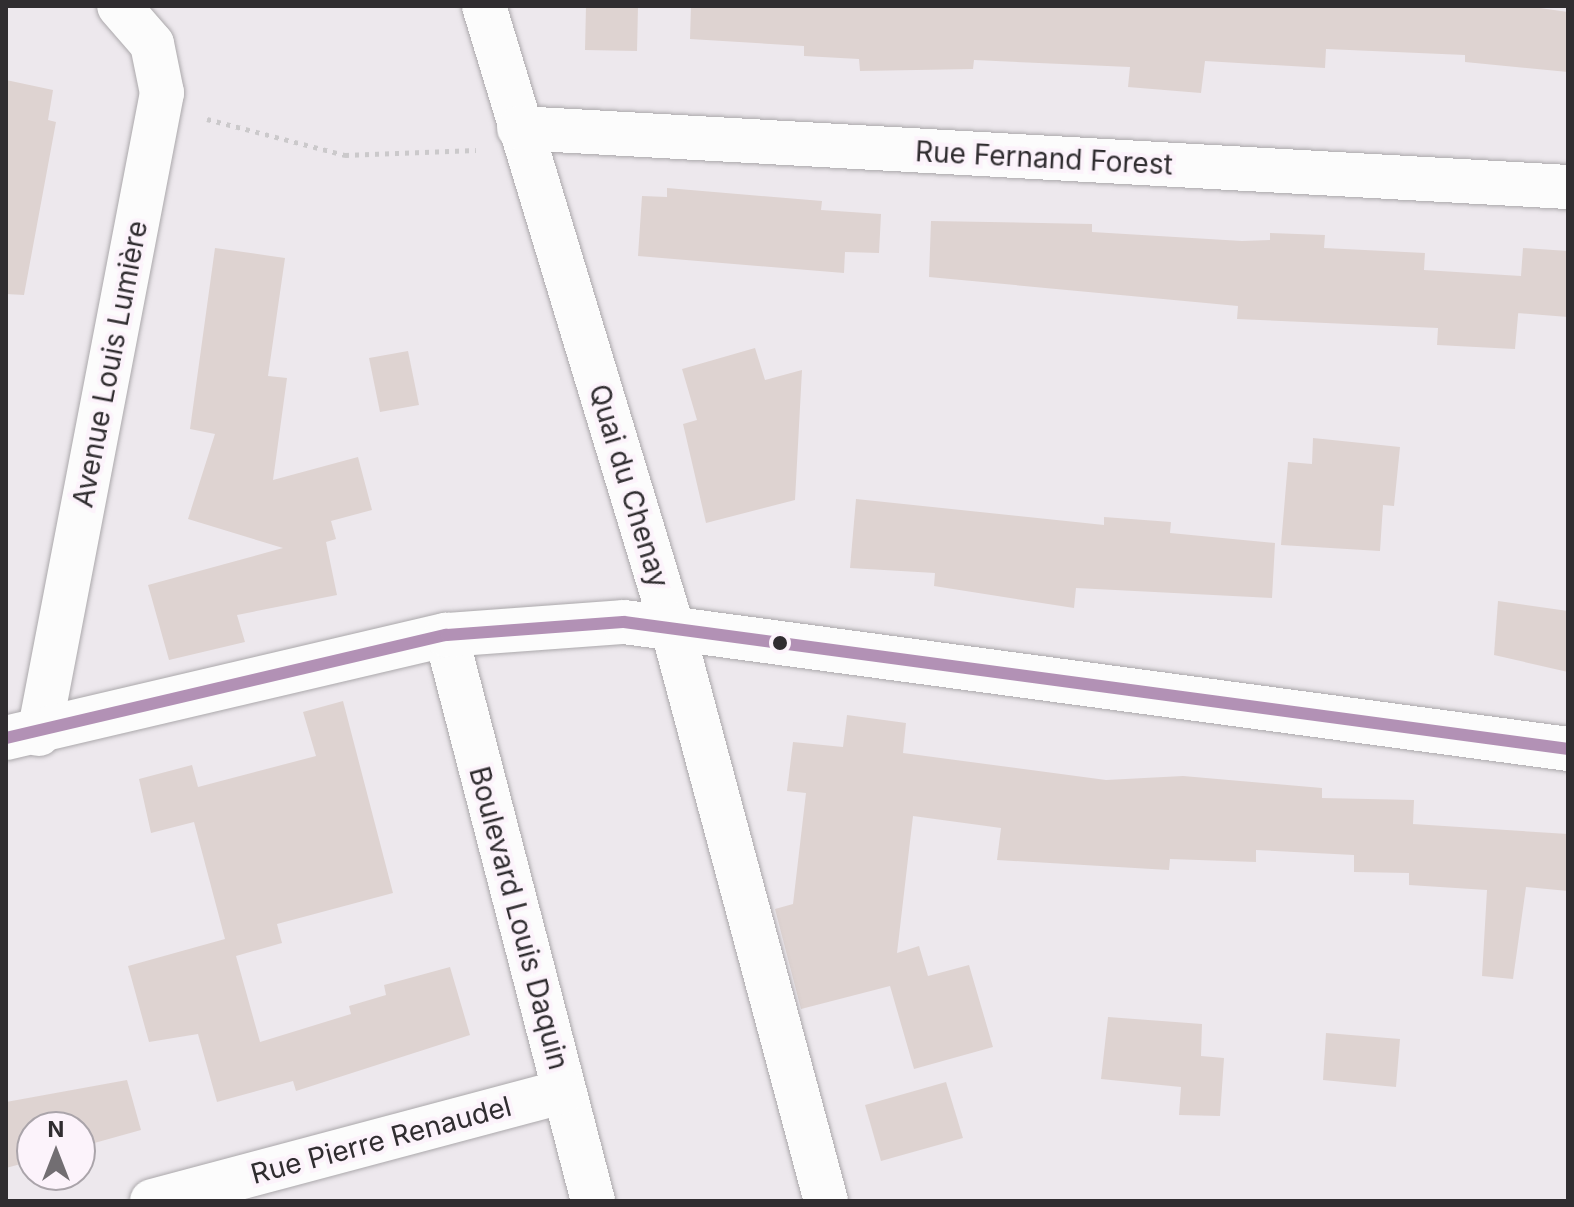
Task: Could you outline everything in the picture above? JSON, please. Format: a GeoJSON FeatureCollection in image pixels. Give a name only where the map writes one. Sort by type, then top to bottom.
{"type":"FeatureCollection","features":[{"type":"Feature","properties":{"kind":"street","name":"Avenue Louis Lumière"},"geometry":{"type":"LineString","coordinates":[[23,736],[160,106],[152,44],[119,6]]}},
{"type":"Feature","properties":{"kind":"street","name":"Quai du Chenay"},"geometry":{"type":"LineString","coordinates":[[484,6],[671,623],[826,1201]]}},
{"type":"Feature","properties":{"kind":"street","name":"Rue Fernand Forest"},"geometry":{"type":"LineString","coordinates":[[521,134],[1568,187]]}},
{"type":"Feature","properties":{"kind":"street"},"geometry":{"type":"LineString","coordinates":[[23,736],[446,635],[671,623],[1568,749]]}},
{"type":"Feature","properties":{"kind":"street","name":"Boulevard Louis Daquin"},"geometry":{"type":"LineString","coordinates":[[446,635],[593,1201]]}},
{"type":"Feature","properties":{"kind":"street","name":"Rue Pierre Renaudel"},"geometry":{"type":"LineString","coordinates":[[152,1201],[564,1091]]}},
{"type":"Feature","properties":{"kind":"path"},"geometry":{"type":"LineString","coordinates":[[160,106],[345,155],[443,156],[521,134]]}},
{"type":"Feature","properties":{"kind":"building"},"geometry":{"type":"Polygon","coordinates":[[[586,6],[638,6],[637,51],[585,50],[586,6]]]}},
{"type":"Feature","properties":{"kind":"building"},"geometry":{"type":"Polygon","coordinates":[[[691,6],[1526,6],[1568,12],[1568,72],[1465,62],[1465,55],[1326,49],[1325,68],[1205,61],[1201,93],[1128,87],[1130,67],[974,60],[973,69],[860,71],[859,59],[804,56],[804,46],[690,39],[691,6]]]}},
{"type":"Feature","properties":{"kind":"building"},"geometry":{"type":"Polygon","coordinates":[[[6,80],[53,90],[48,120],[56,122],[24,295],[6,294],[6,80]]]}},
{"type":"Feature","properties":{"kind":"building"},"geometry":{"type":"Polygon","coordinates":[[[667,188],[822,201],[821,210],[881,214],[879,253],[845,252],[844,273],[638,256],[642,196],[667,197],[667,188]]]}},
{"type":"Feature","properties":{"kind":"building"},"geometry":{"type":"Polygon","coordinates":[[[931,221],[1092,224],[1092,232],[1242,241],[1270,240],[1270,233],[1325,235],[1324,248],[1425,253],[1424,270],[1521,276],[1523,248],[1568,251],[1568,317],[1518,313],[1515,349],[1437,345],[1438,328],[1237,319],[1238,306],[929,277],[931,221]]]}},
{"type":"Feature","properties":{"kind":"building"},"geometry":{"type":"Polygon","coordinates":[[[215,248],[285,258],[268,376],[287,378],[273,480],[358,457],[372,510],[331,521],[336,539],[326,542],[337,595],[237,615],[245,642],[169,660],[148,585],[283,548],[188,519],[215,434],[190,429],[215,248]]]}},
{"type":"Feature","properties":{"kind":"building"},"geometry":{"type":"Polygon","coordinates":[[[755,348],[765,380],[802,370],[795,500],[706,523],[683,424],[697,420],[682,369],[755,348]]]}},
{"type":"Feature","properties":{"kind":"building"},"geometry":{"type":"Polygon","coordinates":[[[408,351],[419,405],[380,412],[369,358],[408,351]]]}},
{"type":"Feature","properties":{"kind":"building"},"geometry":{"type":"Polygon","coordinates":[[[1313,438],[1400,447],[1394,506],[1383,505],[1380,551],[1281,545],[1288,462],[1312,464],[1313,438]]]}},
{"type":"Feature","properties":{"kind":"building"},"geometry":{"type":"Polygon","coordinates":[[[856,499],[1104,525],[1104,517],[1171,522],[1170,533],[1275,543],[1272,598],[1076,588],[1074,608],[934,586],[935,573],[850,568],[856,499]]]}},
{"type":"Feature","properties":{"kind":"building"},"geometry":{"type":"Polygon","coordinates":[[[1498,601],[1568,611],[1568,672],[1494,655],[1498,601]]]}},
{"type":"Feature","properties":{"kind":"building"},"geometry":{"type":"Polygon","coordinates":[[[343,701],[393,893],[277,924],[282,943],[236,956],[260,1042],[351,1014],[349,1006],[386,995],[384,985],[450,967],[470,1035],[296,1091],[293,1081],[217,1102],[198,1034],[149,1042],[128,966],[225,939],[194,822],[151,833],[139,779],[192,765],[198,787],[316,756],[303,712],[343,701]]]}},
{"type":"Feature","properties":{"kind":"building"},"geometry":{"type":"Polygon","coordinates":[[[847,715],[906,723],[903,753],[1106,780],[1183,776],[1322,788],[1322,798],[1414,800],[1413,824],[1568,834],[1568,891],[1526,887],[1513,979],[1482,976],[1487,890],[1409,885],[1409,873],[1354,872],[1354,855],[1256,850],[1256,862],[1170,859],[1169,870],[997,860],[1001,828],[913,816],[897,953],[919,946],[928,976],[969,965],[993,1047],[914,1069],[890,986],[801,1009],[775,909],[793,904],[806,793],[787,791],[793,742],[843,747],[847,715]]]}},
{"type":"Feature","properties":{"kind":"building"},"geometry":{"type":"Polygon","coordinates":[[[1108,1017],[1202,1024],[1201,1056],[1224,1058],[1220,1116],[1179,1115],[1181,1087],[1101,1079],[1108,1017]]]}},
{"type":"Feature","properties":{"kind":"building"},"geometry":{"type":"Polygon","coordinates":[[[1326,1033],[1400,1039],[1396,1087],[1323,1080],[1326,1033]]]}},
{"type":"Feature","properties":{"kind":"building"},"geometry":{"type":"Polygon","coordinates":[[[127,1080],[141,1130],[96,1143],[96,1111],[16,1111],[16,1165],[6,1168],[6,1102],[127,1080]]]}},
{"type":"Feature","properties":{"kind":"building"},"geometry":{"type":"Polygon","coordinates":[[[946,1082],[963,1138],[881,1161],[865,1105],[946,1082]]]}},
{"type":"Feature","properties":{"kind":"transit line"},"geometry":{"type":"LineString","coordinates":[[6,738],[446,635],[624,622],[1568,749]]}}]}
